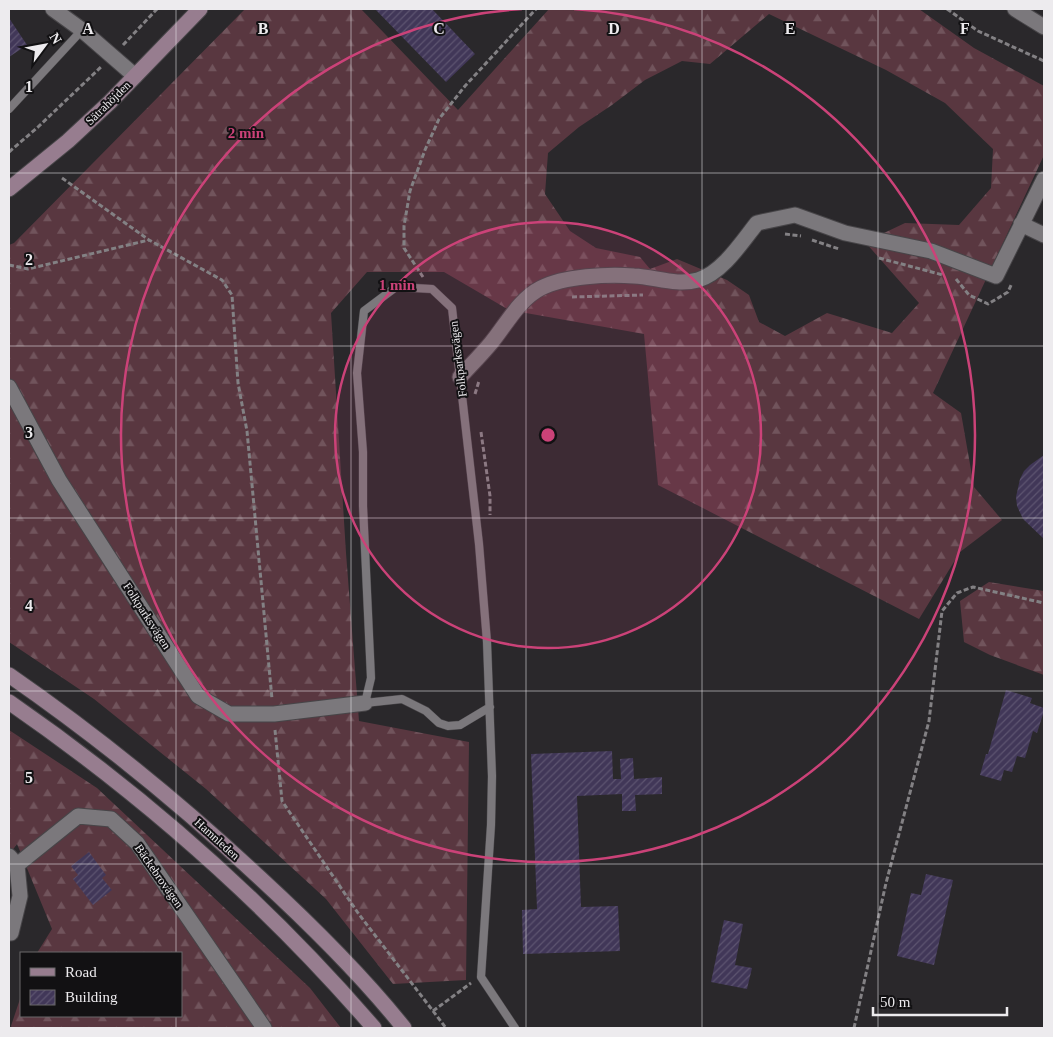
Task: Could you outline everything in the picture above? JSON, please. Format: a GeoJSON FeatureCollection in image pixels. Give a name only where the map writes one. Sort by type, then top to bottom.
{"type":"FeatureCollection","features":[{"type":"Feature","properties":{"kind":"main road","name":"Sätrahöjden"},"geometry":{"type":"LineString","coordinates":[[9,189],[68,141],[110,102],[200,9]]}},
{"type":"Feature","properties":{"kind":"main road","name":"Hamnleden"},"geometry":{"type":"LineString","coordinates":[[9,675],[50,703],[135,769],[216,837],[335,951],[404,1028]]}},
{"type":"Feature","properties":{"kind":"main road","name":"Hamnleden"},"geometry":{"type":"LineString","coordinates":[[9,702],[124,788],[205,857],[274,921],[341,990],[374,1028]]}},
{"type":"Feature","properties":{"kind":"street"},"geometry":{"type":"LineString","coordinates":[[53,9],[82,30],[135,76]]}},
{"type":"Feature","properties":{"kind":"street"},"geometry":{"type":"LineString","coordinates":[[1015,9],[1044,27]]}},
{"type":"Feature","properties":{"kind":"street"},"geometry":{"type":"LineString","coordinates":[[460,377],[491,343],[523,302],[540,288],[563,279],[600,277],[634,276],[685,282],[699,280],[720,267],[757,222],[795,215],[845,233],[931,251],[996,276],[1044,179]]}},
{"type":"Feature","properties":{"kind":"street"},"geometry":{"type":"LineString","coordinates":[[1021,224],[1044,235]]}},
{"type":"Feature","properties":{"kind":"street","name":"Folkparksvägen"},"geometry":{"type":"LineString","coordinates":[[9,387],[59,480],[198,696],[229,714],[274,714],[365,703]]}},
{"type":"Feature","properties":{"kind":"street","name":"Bäckebrovägen"},"geometry":{"type":"LineString","coordinates":[[11,933],[20,896],[13,861],[78,816],[111,819],[137,843],[264,1028]]}},
{"type":"Feature","properties":{"kind":"lane"},"geometry":{"type":"LineString","coordinates":[[9,109],[82,30]]}},
{"type":"Feature","properties":{"kind":"lane"},"geometry":{"type":"LineString","coordinates":[[365,703],[371,678],[363,506],[363,452],[357,373],[364,311],[396,287],[432,289]]}},
{"type":"Feature","properties":{"kind":"lane","name":"Folkparksvägen"},"geometry":{"type":"LineString","coordinates":[[365,703],[402,699],[426,711],[439,723],[448,726],[460,725],[490,707],[479,544],[452,308],[432,289]]}},
{"type":"Feature","properties":{"kind":"lane"},"geometry":{"type":"LineString","coordinates":[[490,707],[491,825],[481,976],[515,1028]]}},
{"type":"Feature","properties":{"kind":"path"},"geometry":{"type":"LineString","coordinates":[[9,152],[113,56],[157,9]]}},
{"type":"Feature","properties":{"kind":"path"},"geometry":{"type":"LineString","coordinates":[[432,289],[412,263],[404,248],[404,226],[410,191],[424,150],[439,119],[465,86],[536,9]]}},
{"type":"Feature","properties":{"kind":"path"},"geometry":{"type":"LineString","coordinates":[[946,9],[978,31],[1044,61]]}},
{"type":"Feature","properties":{"kind":"path"},"geometry":{"type":"LineString","coordinates":[[62,178],[149,240],[222,280],[232,296],[238,383],[247,431],[282,801],[358,912],[446,1028]]}},
{"type":"Feature","properties":{"kind":"path"},"geometry":{"type":"LineString","coordinates":[[784,234],[801,236],[830,248],[847,251]]}},
{"type":"Feature","properties":{"kind":"path"},"geometry":{"type":"LineString","coordinates":[[9,265],[28,269],[149,240]]}},
{"type":"Feature","properties":{"kind":"path"},"geometry":{"type":"LineString","coordinates":[[872,257],[957,279],[969,295],[988,304],[1008,292],[1016,275]]}},
{"type":"Feature","properties":{"kind":"path"},"geometry":{"type":"LineString","coordinates":[[570,297],[651,295]]}},
{"type":"Feature","properties":{"kind":"path"},"geometry":{"type":"LineString","coordinates":[[476,402],[475,393],[480,380]]}},
{"type":"Feature","properties":{"kind":"path"},"geometry":{"type":"LineString","coordinates":[[480,431],[490,496],[490,522]]}},
{"type":"Feature","properties":{"kind":"path"},"geometry":{"type":"LineString","coordinates":[[854,1028],[886,883],[929,721],[942,611],[957,593],[973,587],[1044,603]]}},
{"type":"Feature","properties":{"kind":"path"},"geometry":{"type":"LineString","coordinates":[[433,1011],[481,976]]}},
{"type":"Feature","properties":{"kind":"green space"},"geometry":{"type":"Polygon","coordinates":[[[245,9],[361,9],[458,110],[549,9],[919,9],[974,48],[1044,86],[1044,155],[933,393],[961,413],[974,487],[1002,520],[960,552],[919,619],[658,485],[644,334],[509,310],[444,272],[367,272],[331,313],[359,721],[469,742],[466,980],[393,984],[326,899],[206,789],[94,699],[9,642],[9,245],[14,243],[245,9]],[[769,14],[710,64],[682,61],[645,80],[579,127],[548,153],[545,194],[570,231],[596,248],[640,257],[650,269],[677,259],[727,280],[749,295],[759,322],[785,336],[827,313],[892,333],[919,303],[865,242],[905,223],[959,225],[991,188],[993,149],[945,103],[886,70],[769,14]]]}},
{"type":"Feature","properties":{"kind":"green space"},"geometry":{"type":"Polygon","coordinates":[[[989,582],[1044,591],[1044,675],[990,655],[964,642],[960,601],[989,582]]]}},
{"type":"Feature","properties":{"kind":"green space"},"geometry":{"type":"Polygon","coordinates":[[[9,730],[97,788],[310,988],[341,1028],[12,1028],[20,999],[20,1017],[182,1017],[182,952],[38,952],[52,929],[17,844],[9,855],[9,730]]]}},
{"type":"Feature","properties":{"kind":"building"},"geometry":{"type":"Polygon","coordinates":[[[375,9],[432,9],[475,54],[446,82],[375,9]]]}},
{"type":"Feature","properties":{"kind":"building"},"geometry":{"type":"Polygon","coordinates":[[[9,18],[27,45],[9,57],[9,18]]]}},
{"type":"Feature","properties":{"kind":"building"},"geometry":{"type":"Polygon","coordinates":[[[1044,455],[1044,539],[1023,519],[1017,506],[1016,497],[1024,471],[1044,455]]]}},
{"type":"Feature","properties":{"kind":"building"},"geometry":{"type":"Polygon","coordinates":[[[1006,690],[1032,698],[1030,703],[1044,708],[1044,711],[1037,733],[1033,731],[1025,758],[1017,756],[1012,772],[1004,770],[1001,781],[980,775],[986,754],[988,754],[1006,690]]]}},
{"type":"Feature","properties":{"kind":"building"},"geometry":{"type":"Polygon","coordinates":[[[612,751],[613,779],[621,779],[620,759],[633,758],[634,779],[662,777],[662,794],[635,795],[636,811],[622,811],[622,794],[577,796],[581,907],[618,906],[620,951],[523,954],[522,910],[537,909],[531,754],[612,751]]]}},
{"type":"Feature","properties":{"kind":"building"},"geometry":{"type":"Polygon","coordinates":[[[89,852],[106,875],[102,878],[112,890],[93,905],[73,879],[78,875],[71,866],[89,852]]]}},
{"type":"Feature","properties":{"kind":"building"},"geometry":{"type":"Polygon","coordinates":[[[926,874],[953,880],[934,965],[897,956],[911,893],[921,895],[926,874]]]}},
{"type":"Feature","properties":{"kind":"building"},"geometry":{"type":"Polygon","coordinates":[[[724,920],[743,924],[735,965],[752,968],[747,989],[711,982],[724,920]]]}}]}
